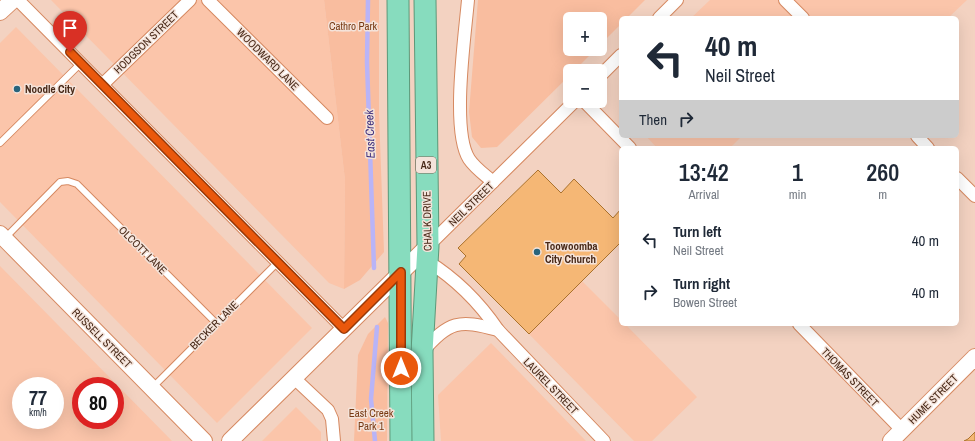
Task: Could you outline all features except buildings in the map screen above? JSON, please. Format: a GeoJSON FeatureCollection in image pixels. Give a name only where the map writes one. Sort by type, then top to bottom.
{"type":"FeatureCollection","features":[{"type":"Feature","properties":{"kind":"highway","name":"A3"},"geometry":{"type":"LineString","coordinates":[[398,0],[401,441]]}},
{"type":"Feature","properties":{"kind":"highway","name":"CHALK DRIVE"},"geometry":{"type":"LineString","coordinates":[[423,441],[422,352],[427,254],[425,0]]}},
{"type":"Feature","properties":{"kind":"street"},"geometry":{"type":"LineString","coordinates":[[0,12],[12,0]]}},
{"type":"Feature","properties":{"kind":"street"},"geometry":{"type":"LineString","coordinates":[[18,0],[103,84],[344,329]]}},
{"type":"Feature","properties":{"kind":"street","name":"HODGSON STREET"},"geometry":{"type":"LineString","coordinates":[[103,84],[190,0]]}},
{"type":"Feature","properties":{"kind":"street","name":"WOODWARD LANE"},"geometry":{"type":"LineString","coordinates":[[208,0],[327,118]]}},
{"type":"Feature","properties":{"kind":"street"},"geometry":{"type":"LineString","coordinates":[[468,0],[460,89],[461,133],[469,159],[493,182]]}},
{"type":"Feature","properties":{"kind":"street"},"geometry":{"type":"LineString","coordinates":[[661,16],[677,0]]}},
{"type":"Feature","properties":{"kind":"street"},"geometry":{"type":"LineString","coordinates":[[785,0],[801,16]]}},
{"type":"Feature","properties":{"kind":"street"},"geometry":{"type":"LineString","coordinates":[[607,69],[619,57]]}},
{"type":"Feature","properties":{"kind":"street","name":"NEIL STREET"},"geometry":{"type":"LineString","coordinates":[[230,441],[401,272],[427,254],[493,182],[568,108]]}},
{"type":"Feature","properties":{"kind":"street"},"geometry":{"type":"LineString","coordinates":[[591,108],[619,137]]}},
{"type":"Feature","properties":{"kind":"street"},"geometry":{"type":"LineString","coordinates":[[620,138],[628,146]]}},
{"type":"Feature","properties":{"kind":"street"},"geometry":{"type":"LineString","coordinates":[[919,138],[926,146]]}},
{"type":"Feature","properties":{"kind":"street"},"geometry":{"type":"LineString","coordinates":[[959,180],[975,196]]}},
{"type":"Feature","properties":{"kind":"street","name":"RUSSELL STREET"},"geometry":{"type":"LineString","coordinates":[[2,236],[204,441]]}},
{"type":"Feature","properties":{"kind":"street","name":"LAUREL STREET"},"geometry":{"type":"LineString","coordinates":[[427,254],[485,312],[498,330],[604,441]]}},
{"type":"Feature","properties":{"kind":"street"},"geometry":{"type":"LineString","coordinates":[[422,352],[439,334],[452,325],[473,323],[498,330]]}},
{"type":"Feature","properties":{"kind":"street","name":"THOMAS STREET"},"geometry":{"type":"LineString","coordinates":[[801,326],[896,436]]}},
{"type":"Feature","properties":{"kind":"street","name":"HUME STREET"},"geometry":{"type":"LineString","coordinates":[[896,436],[975,357]]}},
{"type":"Feature","properties":{"kind":"street"},"geometry":{"type":"LineString","coordinates":[[294,378],[328,410],[332,419],[334,441]]}},
{"type":"Feature","properties":{"kind":"lane"},"geometry":{"type":"LineString","coordinates":[[0,143],[81,63]]}},
{"type":"Feature","properties":{"kind":"lane","name":"OLCOTT LANE"},"geometry":{"type":"LineString","coordinates":[[2,236],[60,182],[76,184],[216,323]]}},
{"type":"Feature","properties":{"kind":"lane","name":"BECKER LANE"},"geometry":{"type":"LineString","coordinates":[[152,388],[278,262]]}},
{"type":"Feature","properties":{"kind":"shaded area"},"geometry":{"type":"Polygon","coordinates":[[[51,0],[324,0],[345,180],[344,289],[329,283],[51,0]]]}},
{"type":"Feature","properties":{"kind":"shaded area"},"geometry":{"type":"Polygon","coordinates":[[[710,0],[967,0],[950,16],[693,16],[710,0]]]}},
{"type":"Feature","properties":{"kind":"shaded area"},"geometry":{"type":"Polygon","coordinates":[[[16,27],[312,328],[217,423],[0,202],[0,43],[16,27]]]}},
{"type":"Feature","properties":{"kind":"shaded area"},"geometry":{"type":"Polygon","coordinates":[[[648,138],[740,138],[732,146],[655,146],[648,138]]]}},
{"type":"Feature","properties":{"kind":"shaded area"},"geometry":{"type":"Polygon","coordinates":[[[0,266],[109,377],[72,377],[72,429],[124,429],[124,392],[172,441],[0,441],[0,266]]]}},
{"type":"Feature","properties":{"kind":"shaded area"},"geometry":{"type":"Polygon","coordinates":[[[582,281],[619,318],[619,326],[627,326],[697,397],[652,441],[634,441],[529,334],[582,281]]]}},
{"type":"Feature","properties":{"kind":"shaded area"},"geometry":{"type":"Polygon","coordinates":[[[491,343],[586,441],[441,441],[438,395],[491,343]]]}},
{"type":"Feature","properties":{"kind":"shaded area"},"geometry":{"type":"Polygon","coordinates":[[[296,407],[321,432],[321,441],[262,441],[296,407]]]}},
{"type":"Feature","properties":{"kind":"green space","name":"Cathro Park"},"geometry":{"type":"Polygon","coordinates":[[[324,0],[379,0],[379,113],[384,252],[360,280],[344,289],[345,180],[324,0]]]}},
{"type":"Feature","properties":{"kind":"green space"},"geometry":{"type":"Polygon","coordinates":[[[478,0],[645,0],[629,16],[619,16],[619,26],[607,38],[607,12],[563,12],[563,56],[589,56],[581,64],[563,64],[563,82],[497,147],[481,148],[472,137],[469,112],[478,0]]]}},
{"type":"Feature","properties":{"kind":"green space","name":"East Creek Park 1"},"geometry":{"type":"Polygon","coordinates":[[[385,317],[388,323],[387,441],[354,441],[358,355],[368,334],[385,317]]]}},
{"type":"Feature","properties":{"kind":"waterway","name":"East Creek"},"geometry":{"type":"LineString","coordinates":[[368,0],[367,62],[374,268]]}},
{"type":"Feature","properties":{"kind":"waterway","name":"East Creek"},"geometry":{"type":"LineString","coordinates":[[375,441],[371,399],[377,327]]}},
{"type":"Feature","properties":{"kind":"place","name":"Noodle City"},"geometry":{"type":"Point","coordinates":[17,89]}},
{"type":"Feature","properties":{"kind":"place","name":"Toowoomba City Church"},"geometry":{"type":"Point","coordinates":[537,252]}},
{"type":"Feature","properties":{"kind":"route"},"geometry":{"type":"LineString","coordinates":[[70,52],[344,329],[401,272],[401,368]]}}]}
